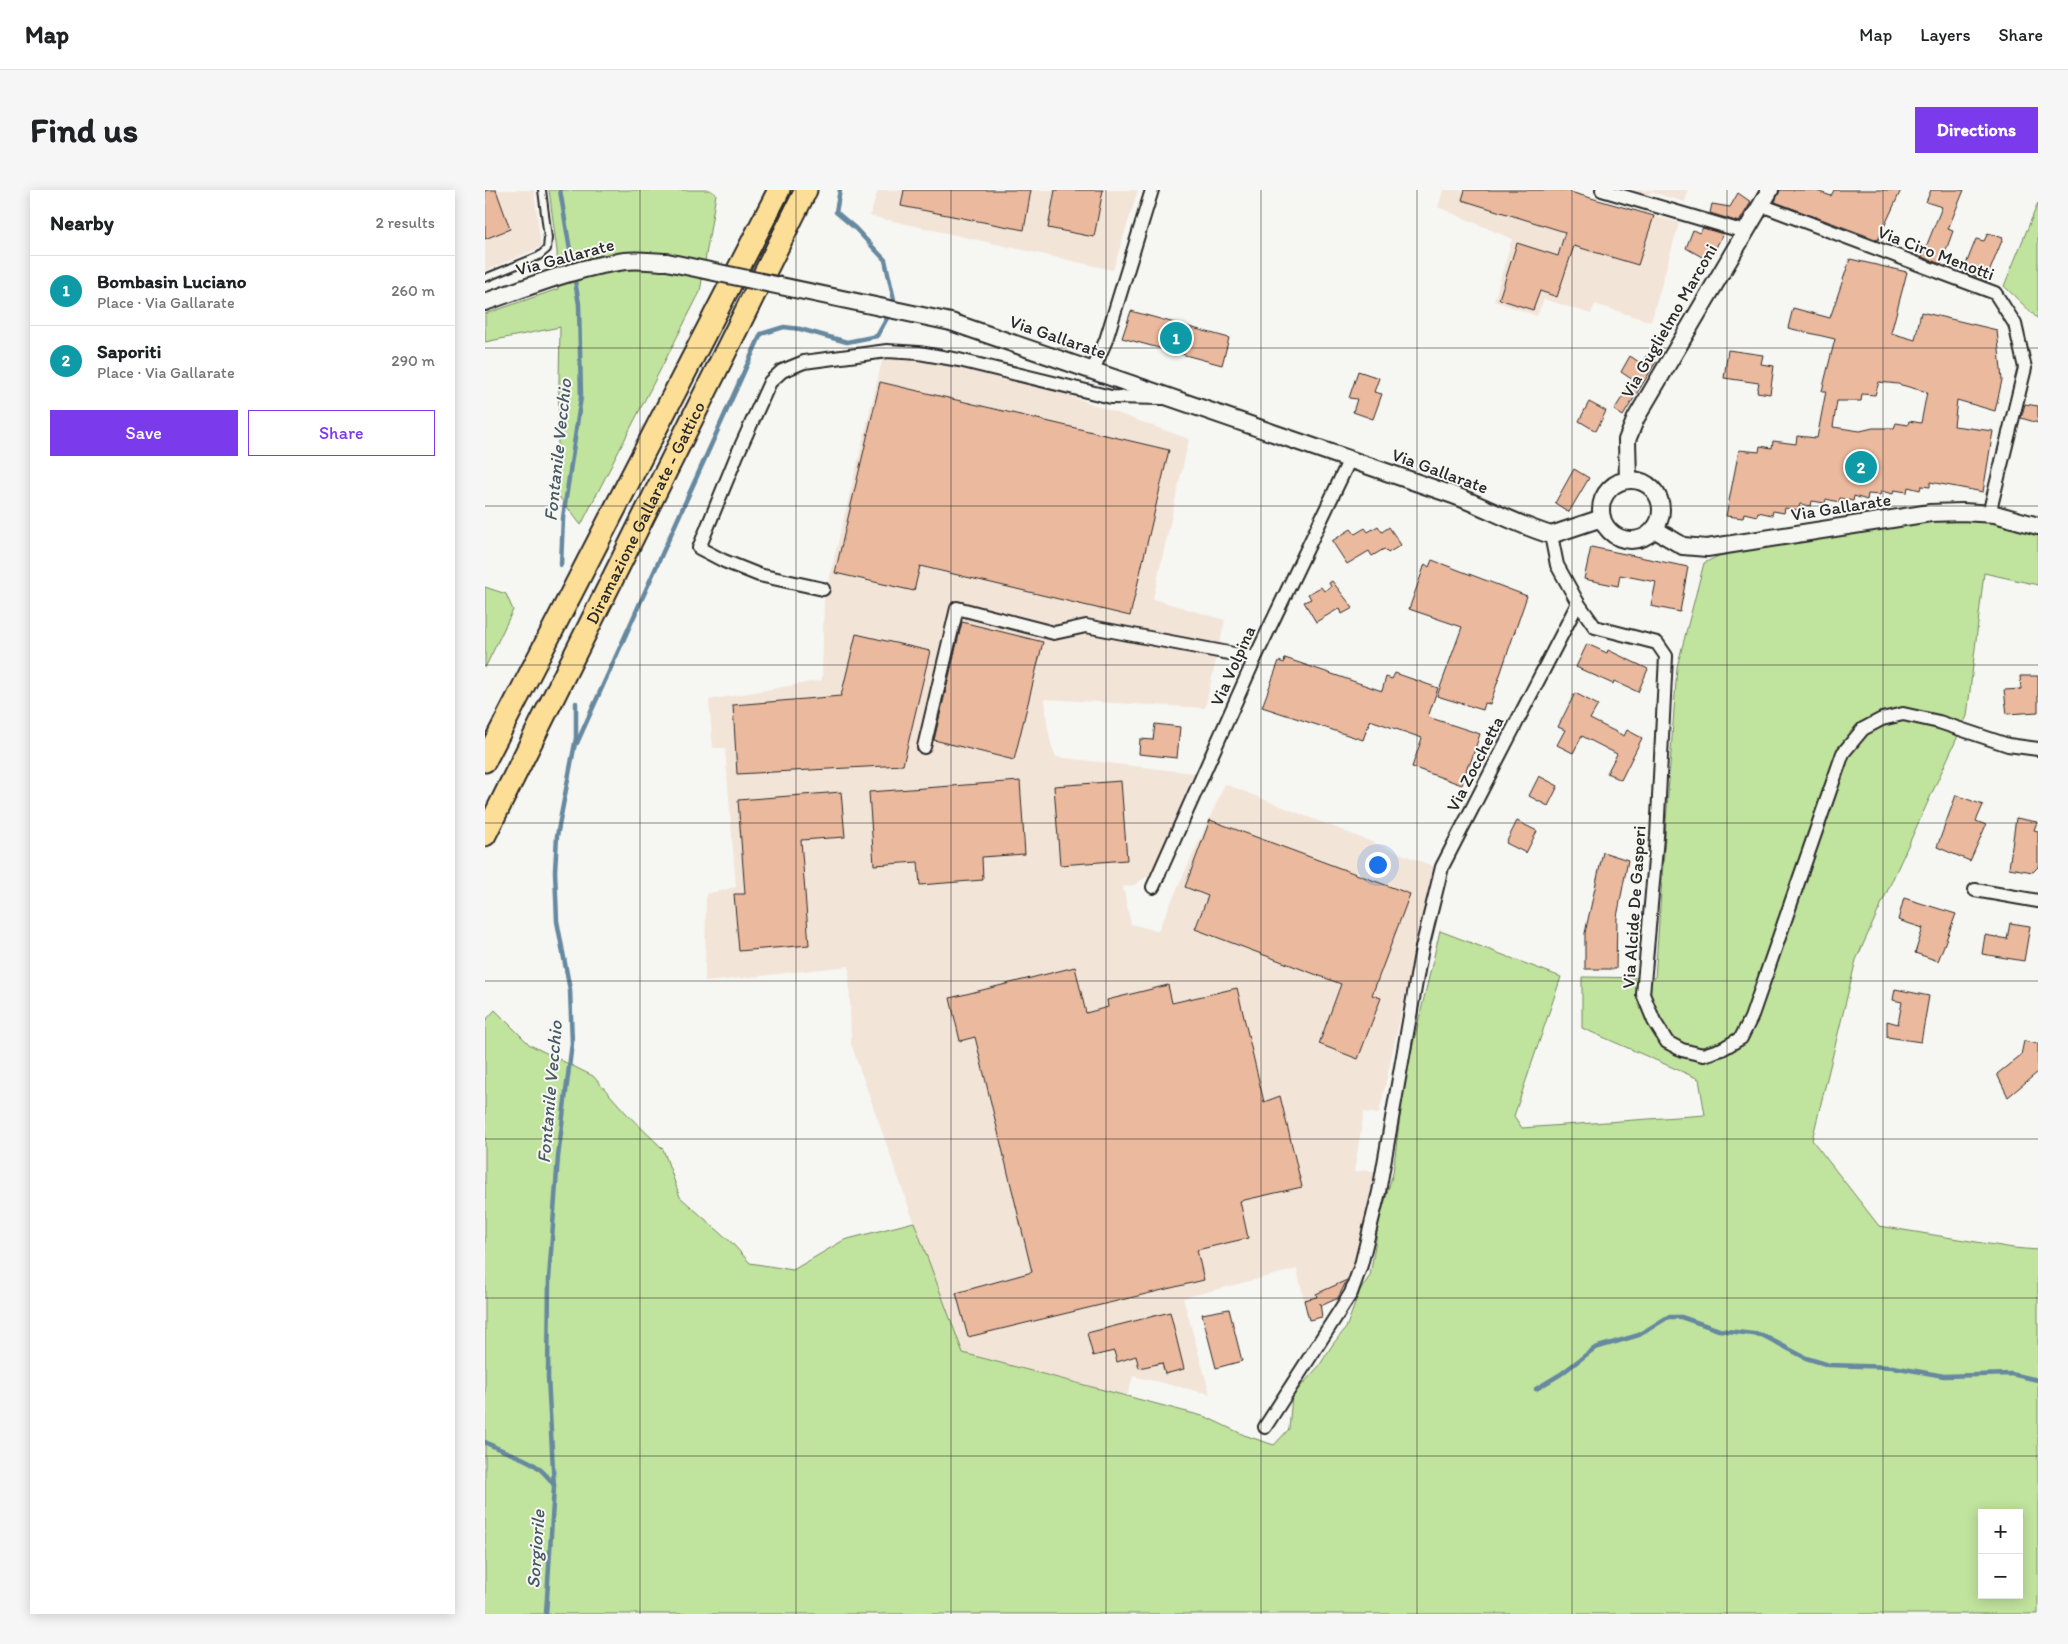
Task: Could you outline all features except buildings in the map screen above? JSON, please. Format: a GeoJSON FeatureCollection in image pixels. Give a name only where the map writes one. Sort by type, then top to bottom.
{"type":"FeatureCollection","features":[{"type":"Feature","properties":{"kind":"highway","name":"Diramazione Gallarate - Gattico"},"geometry":{"type":"LineString","coordinates":[[485,761],[779,190]]}},
{"type":"Feature","properties":{"kind":"highway","name":"Diramazione Gallarate - Gattico"},"geometry":{"type":"LineString","coordinates":[[485,835],[806,190]]}},
{"type":"Feature","properties":{"kind":"main road","name":"Via Guglielmo Marconi"},"geometry":{"type":"LineString","coordinates":[[1628,480],[1627,440],[1636,418],[1770,190]]}},
{"type":"Feature","properties":{"kind":"main road","name":"Via Gallarate"},"geometry":{"type":"LineString","coordinates":[[485,302],[560,275],[589,268],[626,261],[667,262],[951,322],[1176,398],[1455,496],[1551,535]]}},
{"type":"Feature","properties":{"kind":"main road"},"geometry":{"type":"LineString","coordinates":[[1628,480],[1645,484],[1657,496],[1661,513],[1654,530],[1639,540],[1629,540],[1612,534],[1602,518],[1601,509],[1606,493],[1619,482],[1628,480]]}},
{"type":"Feature","properties":{"kind":"main road","name":"Via Gallarate"},"geometry":{"type":"LineString","coordinates":[[1654,530],[1683,546],[1707,548],[1930,513],[1962,512],[1989,514],[2038,526]]}},
{"type":"Feature","properties":{"kind":"main road"},"geometry":{"type":"LineString","coordinates":[[1551,535],[1602,518]]}},
{"type":"Feature","properties":{"kind":"street"},"geometry":{"type":"LineString","coordinates":[[1093,370],[1106,340],[1152,190]]}},
{"type":"Feature","properties":{"kind":"street"},"geometry":{"type":"LineString","coordinates":[[1602,190],[1745,232]]}},
{"type":"Feature","properties":{"kind":"street","name":"Via Ciro Menotti"},"geometry":{"type":"LineString","coordinates":[[1761,205],[1995,293],[2015,324],[2025,368],[1989,514]]}},
{"type":"Feature","properties":{"kind":"street"},"geometry":{"type":"LineString","coordinates":[[823,589],[759,575],[723,561],[699,548],[737,455],[770,382],[782,371],[804,362],[833,357],[887,352],[919,353],[959,360],[1111,397],[1176,398]]}},
{"type":"Feature","properties":{"kind":"street","name":"Via Volpina"},"geometry":{"type":"LineString","coordinates":[[1153,887],[1255,658],[1349,460]]}},
{"type":"Feature","properties":{"kind":"street","name":"Via Alcide De Gasperi"},"geometry":{"type":"LineString","coordinates":[[1551,535],[1557,565],[1578,603],[1595,628],[1657,643],[1666,656],[1657,837],[1643,994],[1653,1022],[1667,1042],[1682,1050],[1703,1055],[1722,1049],[1741,1038],[1751,1018],[1843,753],[1863,729],[1882,719],[1903,714],[1939,722],[2009,745],[2038,749]]}},
{"type":"Feature","properties":{"kind":"street","name":"Via Zocchetta"},"geometry":{"type":"LineString","coordinates":[[1265,1427],[1351,1292],[1361,1265],[1379,1192],[1422,948],[1442,867],[1578,603]]}},
{"type":"Feature","properties":{"kind":"street"},"geometry":{"type":"LineString","coordinates":[[924,747],[957,608],[1054,633],[1087,626],[1255,658]]}},
{"type":"Feature","properties":{"kind":"street"},"geometry":{"type":"LineString","coordinates":[[1975,890],[2038,901]]}},
{"type":"Feature","properties":{"kind":"lane"},"geometry":{"type":"LineString","coordinates":[[485,278],[539,256],[547,249],[548,238],[542,190]]}},
{"type":"Feature","properties":{"kind":"shaded area"},"geometry":{"type":"Polygon","coordinates":[[[485,190],[534,190],[541,247],[485,271],[485,190]]]}},
{"type":"Feature","properties":{"kind":"shaded area"},"geometry":{"type":"Polygon","coordinates":[[[878,190],[1138,190],[1113,270],[870,216],[878,190]]]}},
{"type":"Feature","properties":{"kind":"shaded area"},"geometry":{"type":"Polygon","coordinates":[[[1443,190],[1563,190],[1679,223],[1651,322],[1595,304],[1591,314],[1544,299],[1537,316],[1494,301],[1512,239],[1438,207],[1443,190]]]}},
{"type":"Feature","properties":{"kind":"shaded area"},"geometry":{"type":"Polygon","coordinates":[[[1633,190],[1688,190],[1685,202],[1651,192],[1645,196],[1633,190]]]}},
{"type":"Feature","properties":{"kind":"shaded area"},"geometry":{"type":"Polygon","coordinates":[[[883,357],[947,365],[1059,392],[1189,439],[1153,599],[1225,620],[1205,708],[1045,699],[1047,724],[1056,757],[1194,773],[1151,874],[1134,885],[1123,887],[1131,924],[1158,931],[1225,784],[1435,867],[1379,1114],[1364,1112],[1354,1172],[1367,1170],[1376,1172],[1357,1267],[1345,1281],[1317,1297],[1304,1300],[1297,1269],[1183,1298],[1210,1394],[1133,1376],[1127,1396],[963,1353],[851,1044],[849,966],[705,982],[706,894],[736,887],[725,748],[713,748],[709,700],[822,680],[824,600],[883,357]]]}},
{"type":"Feature","properties":{"kind":"green space"},"geometry":{"type":"Polygon","coordinates":[[[549,190],[710,190],[716,194],[700,292],[581,525],[557,494],[560,327],[485,342],[485,314],[558,289],[557,251],[549,190]]]}},
{"type":"Feature","properties":{"kind":"green space"},"geometry":{"type":"Polygon","coordinates":[[[2038,203],[2038,319],[2004,286],[2038,203]]]}},
{"type":"Feature","properties":{"kind":"green space"},"geometry":{"type":"Polygon","coordinates":[[[1933,519],[1994,519],[2038,532],[2038,585],[1984,573],[1967,716],[1856,960],[1812,1140],[1879,1226],[2013,1248],[2038,1250],[2038,1614],[485,1614],[485,1021],[495,1010],[530,1045],[593,1076],[626,1113],[663,1149],[680,1197],[731,1242],[750,1263],[793,1270],[844,1240],[914,1222],[963,1353],[1206,1417],[1244,1435],[1274,1445],[1289,1429],[1292,1396],[1319,1366],[1346,1328],[1360,1290],[1370,1276],[1379,1221],[1393,1173],[1404,1082],[1440,931],[1561,977],[1514,1116],[1522,1128],[1705,1115],[1699,1079],[1582,1028],[1582,977],[1655,978],[1677,667],[1704,563],[1727,552],[1817,540],[1883,525],[1933,519]]]}},
{"type":"Feature","properties":{"kind":"green space"},"geometry":{"type":"Polygon","coordinates":[[[485,587],[506,594],[513,610],[485,668],[485,587]]]}},
{"type":"Feature","properties":{"kind":"waterway","name":"Fontanile Vecchio"},"geometry":{"type":"LineString","coordinates":[[560,190],[573,268]]}},
{"type":"Feature","properties":{"kind":"waterway"},"geometry":{"type":"LineString","coordinates":[[840,190],[836,212],[855,228],[885,260],[894,306]]}},
{"type":"Feature","properties":{"kind":"waterway","name":"Fontanile Vecchio"},"geometry":{"type":"LineString","coordinates":[[561,565],[563,518],[581,397],[579,304],[574,275]]}},
{"type":"Feature","properties":{"kind":"waterway"},"geometry":{"type":"LineString","coordinates":[[577,743],[761,334],[784,327],[800,329],[847,342],[877,336],[890,313]]}},
{"type":"Feature","properties":{"kind":"waterway","name":"Fontanile Vecchio"},"geometry":{"type":"LineString","coordinates":[[546,1614],[554,1487],[548,1377],[549,1279],[558,1157],[572,1043],[570,990],[557,921],[555,871],[557,836],[576,738],[576,703]]}},
{"type":"Feature","properties":{"kind":"waterway"},"geometry":{"type":"LineString","coordinates":[[1536,1389],[1561,1374],[1595,1348],[1639,1335],[1668,1317],[1681,1317],[1719,1330],[1762,1335],[1806,1358],[1829,1365],[1893,1367],[1944,1376],[2011,1374],[2038,1380]]}},
{"type":"Feature","properties":{"kind":"waterway"},"geometry":{"type":"LineString","coordinates":[[485,1442],[530,1462],[546,1475],[554,1485]]}},
{"type":"Feature","properties":{"kind":"place","name":"Bombasin Luciano"},"geometry":{"type":"Point","coordinates":[1176,338]}},
{"type":"Feature","properties":{"kind":"place","name":"Saporiti"},"geometry":{"type":"Point","coordinates":[1861,467]}},
{"type":"Feature","properties":{"kind":"water label","name":"Sorgiorile"},"geometry":{"type":"Point","coordinates":[535,1549]}}]}
